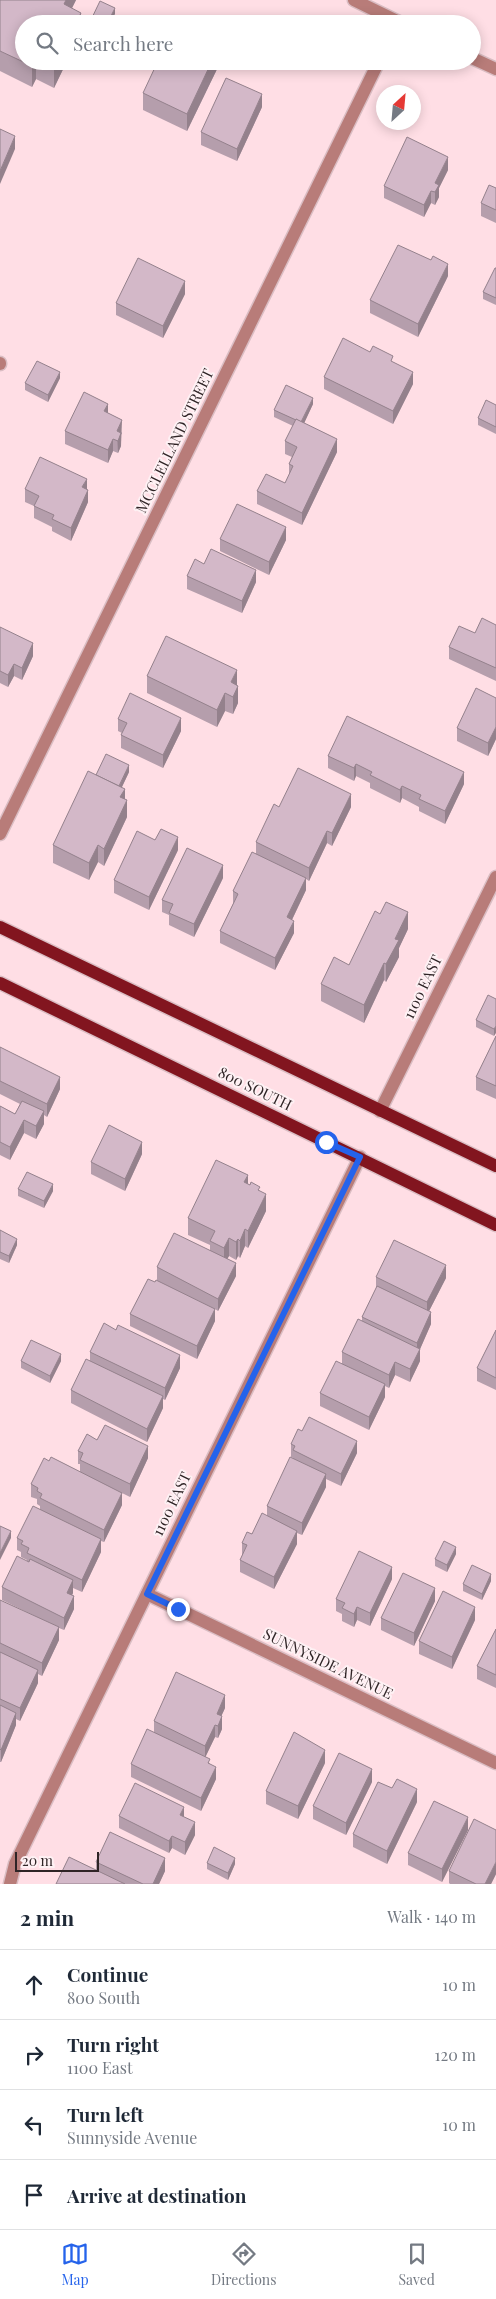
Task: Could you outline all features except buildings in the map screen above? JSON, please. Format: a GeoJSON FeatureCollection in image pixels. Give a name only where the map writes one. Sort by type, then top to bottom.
{"type":"FeatureCollection","features":[{"type":"Feature","properties":{"kind":"main road"},"geometry":{"type":"LineString","coordinates":[[0,927],[496,1166]]}},
{"type":"Feature","properties":{"kind":"main road","name":"800 SOUTH"},"geometry":{"type":"LineString","coordinates":[[0,983],[360,1157],[496,1226]]}},
{"type":"Feature","properties":{"kind":"street"},"geometry":{"type":"LineString","coordinates":[[354,0],[383,15]]}},
{"type":"Feature","properties":{"kind":"street"},"geometry":{"type":"LineString","coordinates":[[481,62],[496,69]]}},
{"type":"Feature","properties":{"kind":"street","name":"MCCLELLAND STREET"},"geometry":{"type":"LineString","coordinates":[[0,834],[375,70]]}},
{"type":"Feature","properties":{"kind":"street","name":"1100 EAST"},"geometry":{"type":"LineString","coordinates":[[380,1111],[496,877]]}},
{"type":"Feature","properties":{"kind":"street","name":"1100 EAST"},"geometry":{"type":"LineString","coordinates":[[10,1884],[15,1864],[360,1157]]}},
{"type":"Feature","properties":{"kind":"street","name":"SUNNYSIDE AVENUE"},"geometry":{"type":"LineString","coordinates":[[147,1594],[496,1763]]}},
{"type":"Feature","properties":{"kind":"street","name":"1100 EAST"},"geometry":{"type":"LineString","coordinates":[[0,1881],[15,1864]]}},
{"type":"Feature","properties":{"kind":"route"},"geometry":{"type":"LineString","coordinates":[[178,1609],[147,1594],[360,1157],[326,1142]]}}]}
